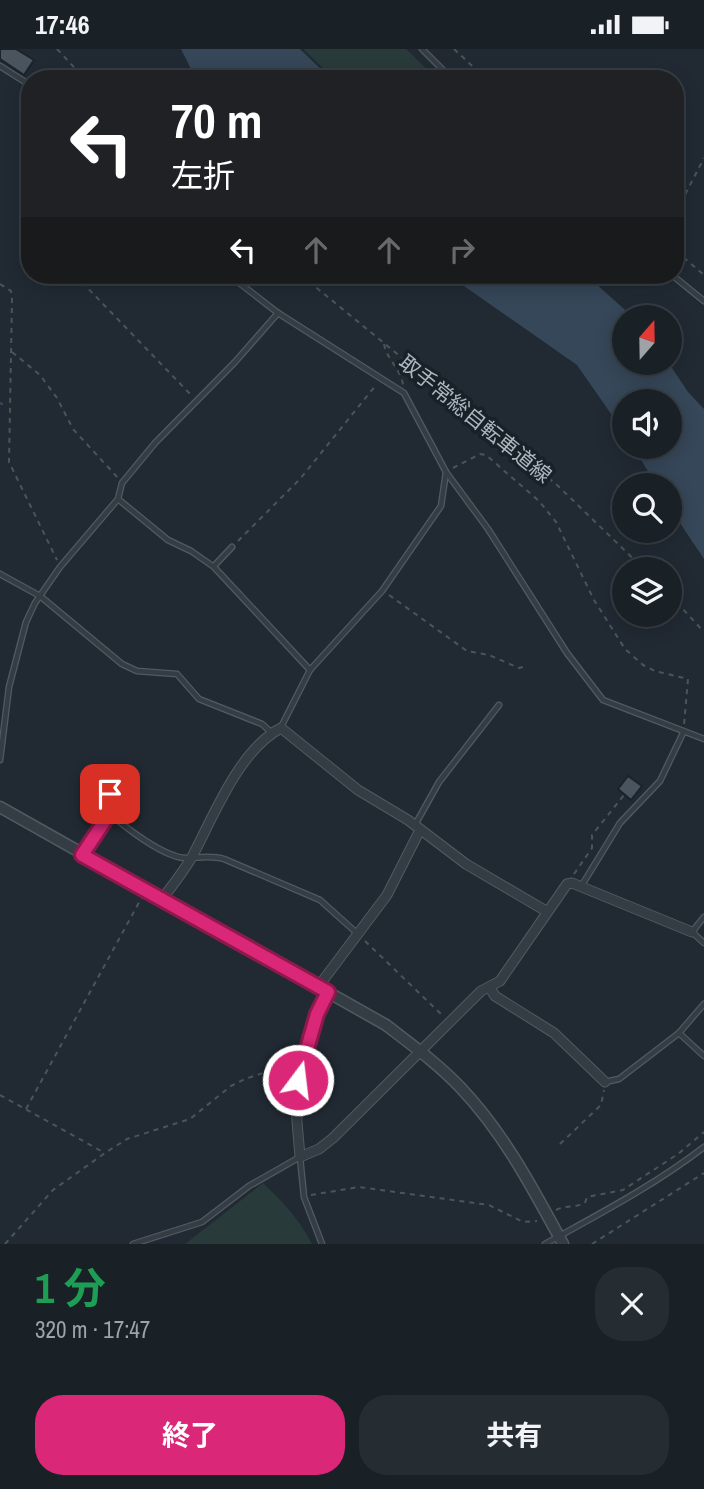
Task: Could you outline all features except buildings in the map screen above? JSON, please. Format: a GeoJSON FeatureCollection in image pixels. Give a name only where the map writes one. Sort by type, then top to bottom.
{"type":"FeatureCollection","features":[{"type":"Feature","properties":{"kind":"street"},"geometry":{"type":"LineString","coordinates":[[162,899],[192,857],[243,765],[276,730],[466,864],[546,911]]}},
{"type":"Feature","properties":{"kind":"street"},"geometry":{"type":"LineString","coordinates":[[0,807],[386,1025],[421,1052],[460,1087],[490,1123],[519,1164],[561,1240]]}},
{"type":"Feature","properties":{"kind":"street"},"geometry":{"type":"LineString","coordinates":[[417,827],[387,895],[323,990],[299,1070],[297,1093],[300,1157],[333,1138],[481,991],[500,981],[567,884],[581,887],[692,932]]}},
{"type":"Feature","properties":{"kind":"street"},"geometry":{"type":"LineString","coordinates":[[490,988],[495,996],[554,1034],[605,1082]]}},
{"type":"Feature","properties":{"kind":"lane"},"geometry":{"type":"LineString","coordinates":[[422,49],[443,70]]}},
{"type":"Feature","properties":{"kind":"lane"},"geometry":{"type":"LineString","coordinates":[[0,66],[21,79]]}},
{"type":"Feature","properties":{"kind":"lane"},"geometry":{"type":"LineString","coordinates":[[241,284],[278,313],[404,393],[446,472],[488,529],[566,653],[603,700],[704,739]]}},
{"type":"Feature","properties":{"kind":"lane"},"geometry":{"type":"LineString","coordinates":[[683,284],[704,302]]}},
{"type":"Feature","properties":{"kind":"lane"},"geometry":{"type":"LineString","coordinates":[[0,760],[16,661],[26,622],[40,596],[60,567],[118,499],[122,483],[278,313]]}},
{"type":"Feature","properties":{"kind":"lane"},"geometry":{"type":"LineString","coordinates":[[0,574],[40,596],[122,664],[137,671],[177,674],[199,699],[276,730],[310,670],[382,591],[441,506],[446,472]]}},
{"type":"Feature","properties":{"kind":"lane"},"geometry":{"type":"LineString","coordinates":[[118,499],[168,540],[191,551],[214,567],[310,670]]}},
{"type":"Feature","properties":{"kind":"lane"},"geometry":{"type":"LineString","coordinates":[[214,567],[232,547]]}},
{"type":"Feature","properties":{"kind":"lane"},"geometry":{"type":"LineString","coordinates":[[417,827],[439,782],[499,705]]}},
{"type":"Feature","properties":{"kind":"lane"},"geometry":{"type":"LineString","coordinates":[[581,887],[620,823],[660,781],[683,733]]}},
{"type":"Feature","properties":{"kind":"lane"},"geometry":{"type":"LineString","coordinates":[[82,855],[110,813],[110,794]]}},
{"type":"Feature","properties":{"kind":"lane"},"geometry":{"type":"LineString","coordinates":[[110,813],[131,830],[180,857],[224,859],[310,895],[331,909],[359,935]]}},
{"type":"Feature","properties":{"kind":"lane"},"geometry":{"type":"LineString","coordinates":[[704,917],[692,932],[704,943]]}},
{"type":"Feature","properties":{"kind":"lane"},"geometry":{"type":"LineString","coordinates":[[605,1082],[620,1079],[679,1033],[704,1003]]}},
{"type":"Feature","properties":{"kind":"lane"},"geometry":{"type":"LineString","coordinates":[[679,1033],[704,1056]]}},
{"type":"Feature","properties":{"kind":"lane"},"geometry":{"type":"LineString","coordinates":[[545,1244],[561,1240],[669,1174],[704,1147]]}},
{"type":"Feature","properties":{"kind":"lane"},"geometry":{"type":"LineString","coordinates":[[134,1244],[202,1222],[249,1185],[300,1157],[304,1197],[322,1244]]}},
{"type":"Feature","properties":{"kind":"path"},"geometry":{"type":"LineString","coordinates":[[57,49],[77,70]]}},
{"type":"Feature","properties":{"kind":"path"},"geometry":{"type":"LineString","coordinates":[[454,49],[476,70]]}},
{"type":"Feature","properties":{"kind":"path"},"geometry":{"type":"LineString","coordinates":[[684,196],[704,157]]}},
{"type":"Feature","properties":{"kind":"path"},"geometry":{"type":"LineString","coordinates":[[684,258],[704,275]]}},
{"type":"Feature","properties":{"kind":"path"},"geometry":{"type":"LineString","coordinates":[[0,284],[11,291],[12,296],[9,462],[60,567]]}},
{"type":"Feature","properties":{"kind":"path"},"geometry":{"type":"LineString","coordinates":[[84,284],[196,400]]}},
{"type":"Feature","properties":{"kind":"path","name":"取手常総自転車道線"},"geometry":{"type":"LineString","coordinates":[[312,284],[556,485],[631,557]]}},
{"type":"Feature","properties":{"kind":"path"},"geometry":{"type":"LineString","coordinates":[[383,344],[384,350],[401,373],[404,393]]}},
{"type":"Feature","properties":{"kind":"path"},"geometry":{"type":"LineString","coordinates":[[11,351],[40,375],[73,429],[122,483]]}},
{"type":"Feature","properties":{"kind":"path"},"geometry":{"type":"LineString","coordinates":[[232,547],[300,479],[381,376]]}},
{"type":"Feature","properties":{"kind":"path"},"geometry":{"type":"LineString","coordinates":[[446,472],[480,454],[486,455],[539,501],[556,522],[594,600],[625,649],[643,665],[655,671],[688,679],[683,733]]}},
{"type":"Feature","properties":{"kind":"path"},"geometry":{"type":"LineString","coordinates":[[382,591],[467,651],[489,655],[519,668],[527,666]]}},
{"type":"Feature","properties":{"kind":"path"},"geometry":{"type":"LineString","coordinates":[[682,608],[704,632]]}},
{"type":"Feature","properties":{"kind":"path"},"geometry":{"type":"LineString","coordinates":[[567,884],[592,848],[592,835],[624,795]]}},
{"type":"Feature","properties":{"kind":"path"},"geometry":{"type":"LineString","coordinates":[[26,1109],[146,890]]}},
{"type":"Feature","properties":{"kind":"path"},"geometry":{"type":"LineString","coordinates":[[359,935],[450,1023]]}},
{"type":"Feature","properties":{"kind":"path"},"geometry":{"type":"LineString","coordinates":[[5,1244],[53,1190],[127,1139],[190,1119],[231,1086],[245,1079],[266,1072],[299,1070]]}},
{"type":"Feature","properties":{"kind":"path"},"geometry":{"type":"LineString","coordinates":[[560,1144],[601,1105],[605,1082]]}},
{"type":"Feature","properties":{"kind":"path"},"geometry":{"type":"LineString","coordinates":[[0,1094],[105,1153]]}},
{"type":"Feature","properties":{"kind":"path"},"geometry":{"type":"LineString","coordinates":[[554,1211],[564,1206],[579,1206],[585,1203],[587,1197],[623,1190],[678,1154],[704,1132]]}},
{"type":"Feature","properties":{"kind":"path"},"geometry":{"type":"LineString","coordinates":[[592,1244],[704,1173]]}},
{"type":"Feature","properties":{"kind":"path"},"geometry":{"type":"LineString","coordinates":[[304,1197],[324,1191],[359,1187],[489,1205],[523,1222],[532,1223],[539,1219]]}},
{"type":"Feature","properties":{"kind":"shaded area"},"geometry":{"type":"Polygon","coordinates":[[[303,49],[406,49],[428,70],[325,70],[303,49]]]}},
{"type":"Feature","properties":{"kind":"shaded area"},"geometry":{"type":"Polygon","coordinates":[[[263,1183],[290,1211],[312,1244],[185,1244],[263,1183]]]}},
{"type":"Feature","properties":{"kind":"water"},"geometry":{"type":"Polygon","coordinates":[[[181,49],[300,49],[322,70],[192,70],[181,49]]]}},
{"type":"Feature","properties":{"kind":"water"},"geometry":{"type":"Polygon","coordinates":[[[459,284],[596,284],[620,305],[612,305],[612,375],[677,375],[704,409],[704,559],[682,526],[682,473],[649,473],[641,459],[682,459],[682,389],[612,389],[612,415],[577,365],[459,284]]]}},
{"type":"Feature","properties":{"kind":"route"},"geometry":{"type":"LineString","coordinates":[[110,794],[110,813],[82,855],[328,992],[317,1014],[298,1080]]}}]}
